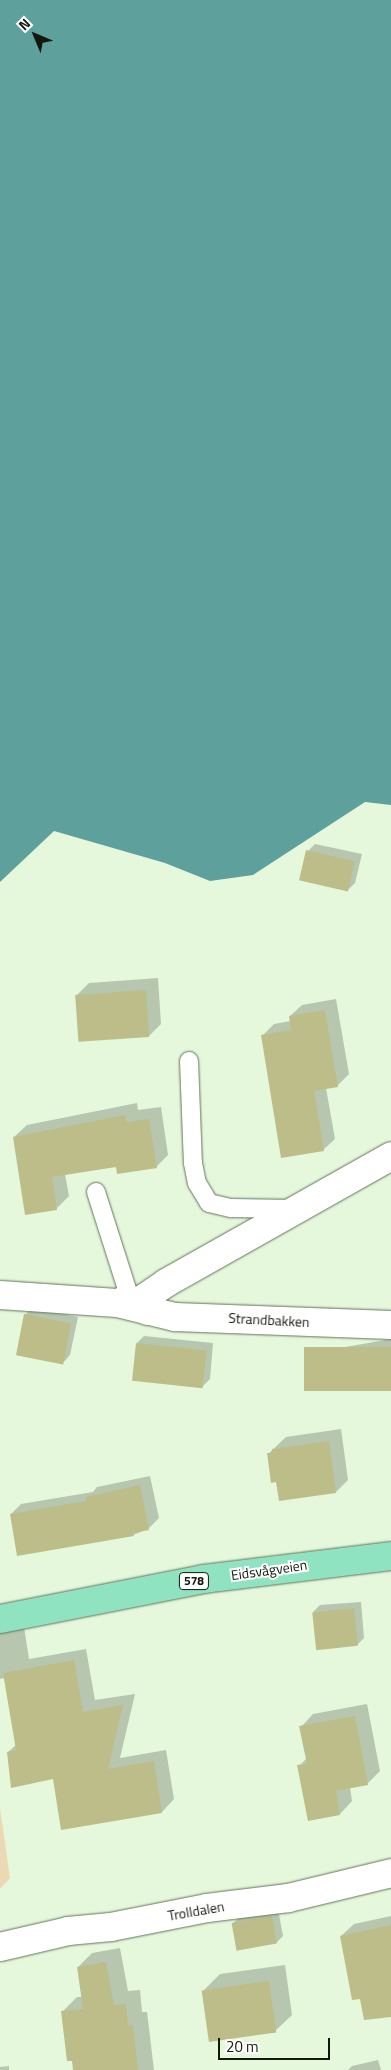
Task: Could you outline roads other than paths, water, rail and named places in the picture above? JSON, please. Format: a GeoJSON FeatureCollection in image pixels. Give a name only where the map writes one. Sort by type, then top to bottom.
{"type":"FeatureCollection","features":[{"type":"Feature","properties":{"kind":"main road","name":"Eidsvågveien"},"geometry":{"type":"LineString","coordinates":[[0,1619],[204,1579],[391,1556]]}},
{"type":"Feature","properties":{"kind":"street"},"geometry":{"type":"LineString","coordinates":[[147,1311],[144,1298],[166,1283],[391,1156]]}},
{"type":"Feature","properties":{"kind":"street","name":"Strandbakken"},"geometry":{"type":"LineString","coordinates":[[0,1295],[117,1303],[175,1317],[391,1325]]}},
{"type":"Feature","properties":{"kind":"street","name":"Trolldalen"},"geometry":{"type":"LineString","coordinates":[[0,1947],[68,1931],[111,1927],[207,1908],[288,1898],[391,1873]]}},
{"type":"Feature","properties":{"kind":"lane"},"geometry":{"type":"LineString","coordinates":[[189,1061],[192,1163],[197,1183],[209,1203],[231,1208],[297,1209]]}},
{"type":"Feature","properties":{"kind":"lane"},"geometry":{"type":"LineString","coordinates":[[96,1192],[127,1289],[117,1303]]}},
{"type":"Feature","properties":{"kind":"water"},"geometry":{"type":"Polygon","coordinates":[[[0,0],[391,0],[391,805],[365,802],[253,875],[210,881],[165,863],[54,831],[0,882],[0,0]]]}}]}
